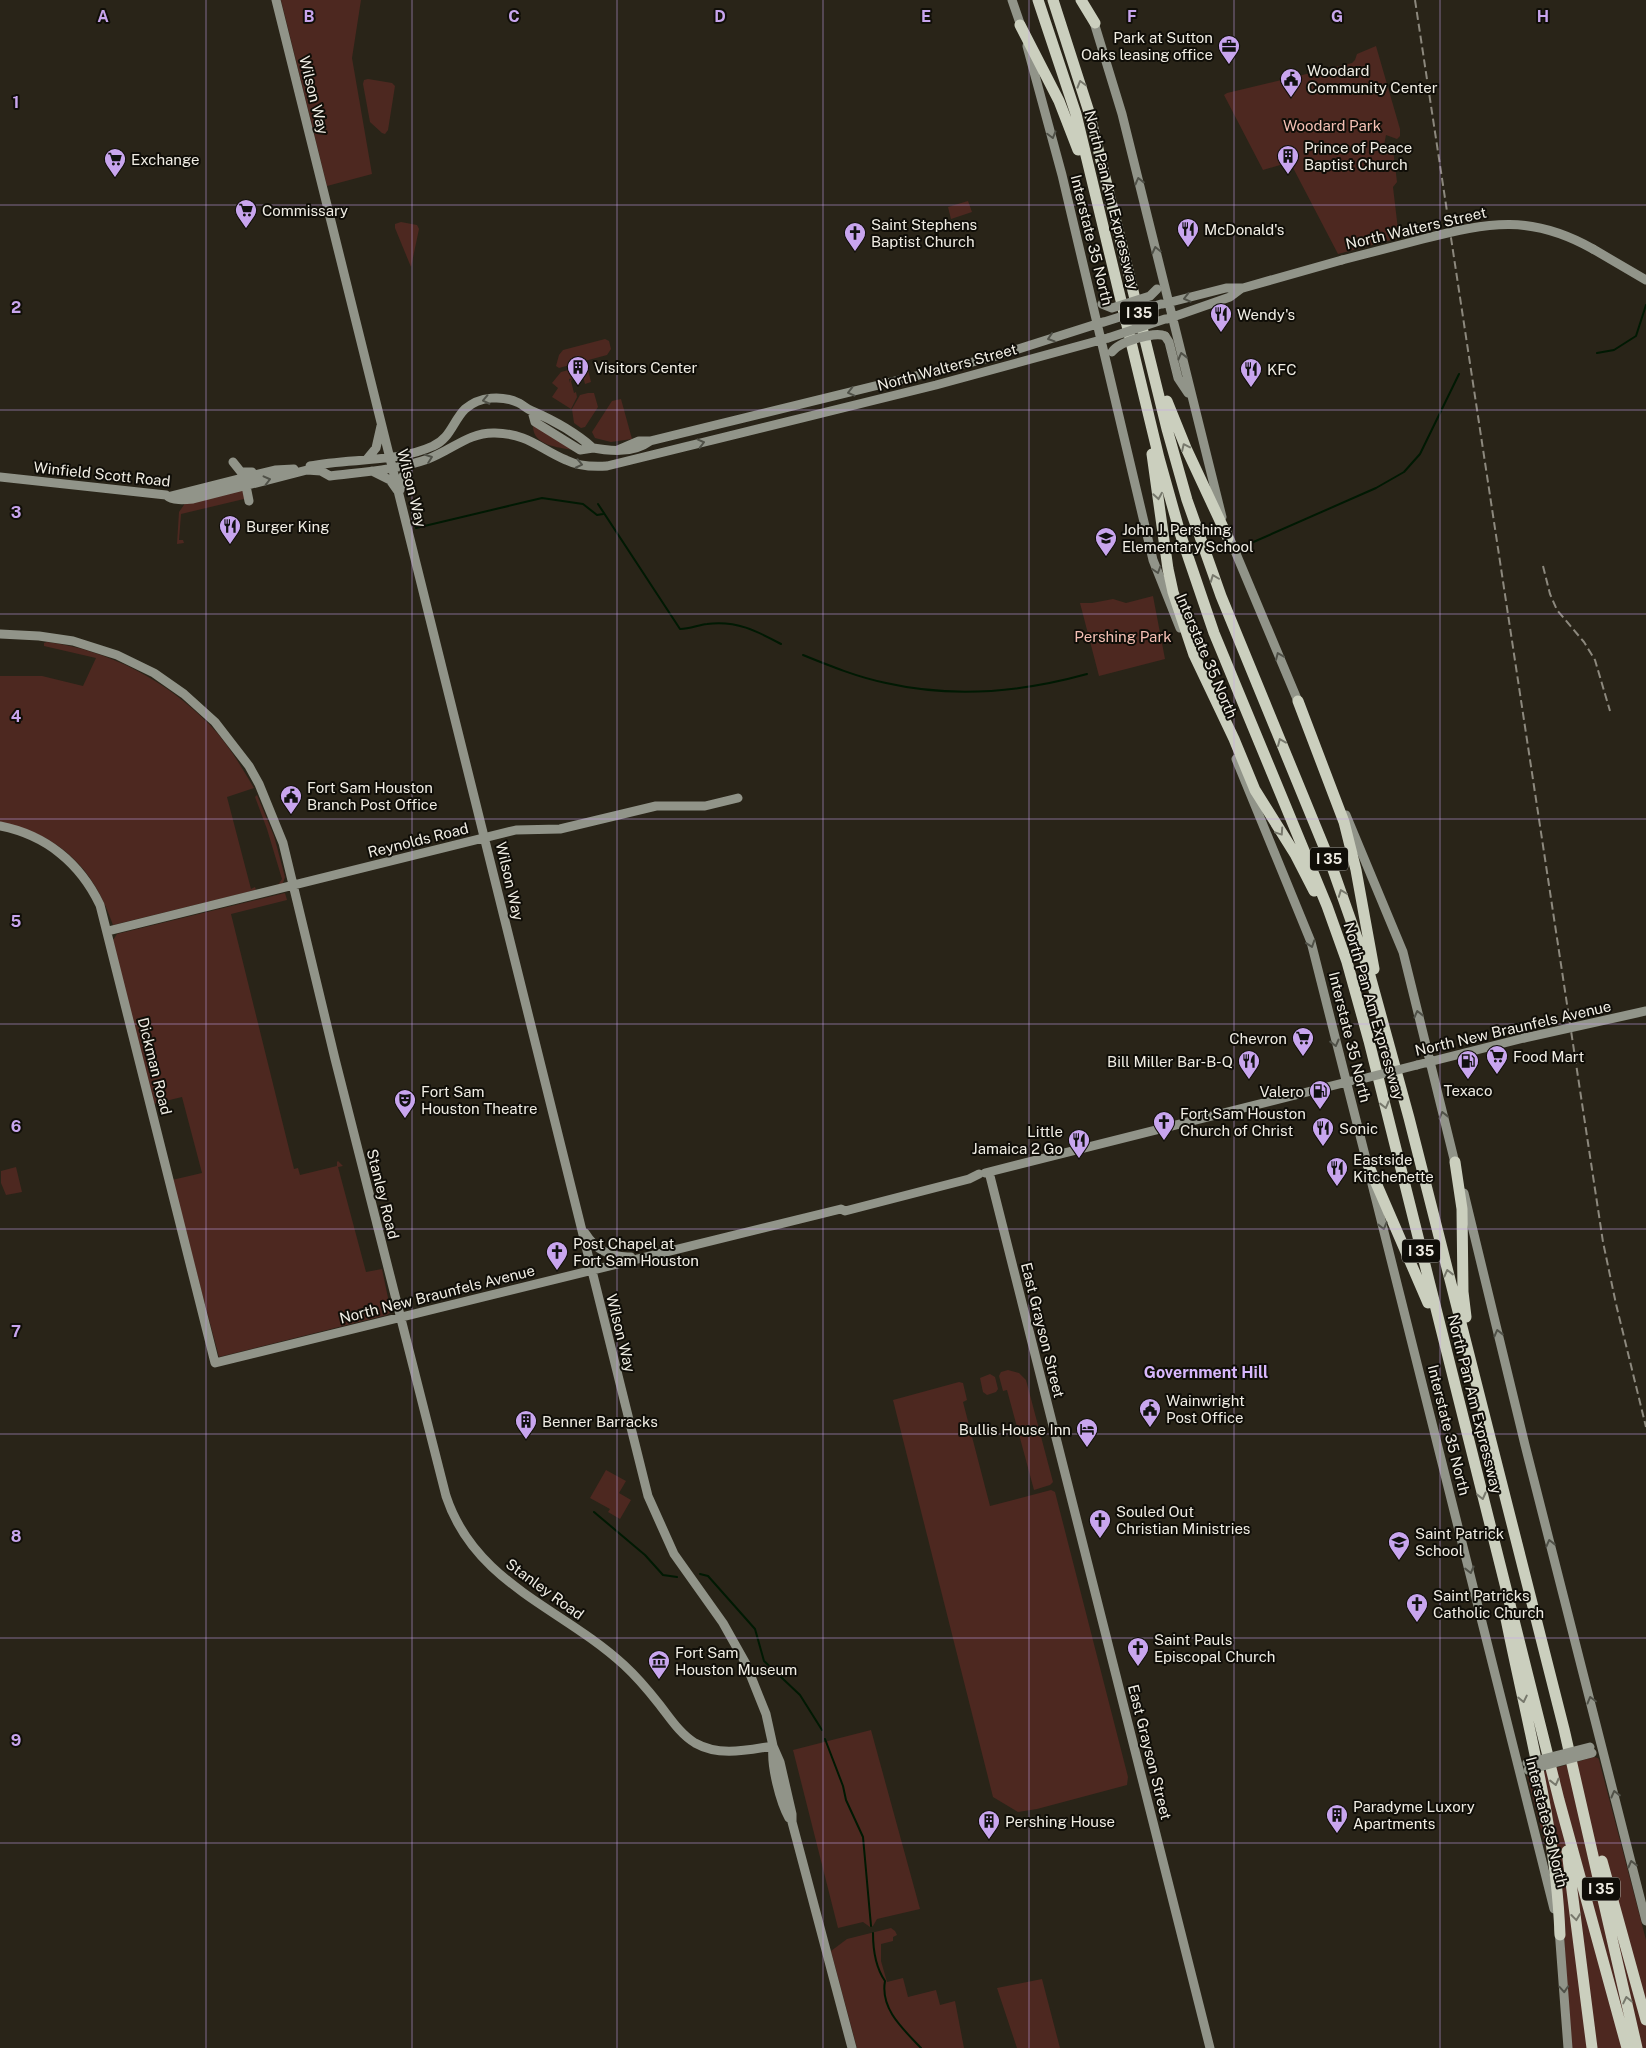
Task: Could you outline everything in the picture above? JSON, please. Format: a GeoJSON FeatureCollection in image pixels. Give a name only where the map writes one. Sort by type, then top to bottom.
{"type":"FeatureCollection","features":[{"type":"Feature","properties":{"kind":"highway","name":"North Pan Am Expressway"},"geometry":{"type":"LineString","coordinates":[[1038,0],[1076,114],[1104,235],[1180,533],[1214,633],[1327,906],[1347,962],[1369,1041],[1559,1800],[1627,2048]]}},
{"type":"Feature","properties":{"kind":"highway","name":"North Pan Am Expressway"},"geometry":{"type":"LineString","coordinates":[[1052,0],[1089,112],[1167,429],[1187,500],[1212,574],[1347,906],[1369,972],[1393,1056],[1564,1730],[1637,2048]]}},
{"type":"Feature","properties":{"kind":"highway"},"geometry":{"type":"LineString","coordinates":[[1081,0],[1094,23]]}},
{"type":"Feature","properties":{"kind":"highway"},"geometry":{"type":"LineString","coordinates":[[1020,25],[1069,123],[1104,235]]}},
{"type":"Feature","properties":{"kind":"highway"},"geometry":{"type":"LineString","coordinates":[[1146,342],[1177,428],[1228,538]]}},
{"type":"Feature","properties":{"kind":"highway"},"geometry":{"type":"LineString","coordinates":[[1132,344],[1153,460],[1168,569],[1195,656],[1234,739],[1255,790],[1308,877],[1328,926],[1369,1041]]}},
{"type":"Feature","properties":{"kind":"highway"},"geometry":{"type":"LineString","coordinates":[[1298,701],[1344,822],[1358,880],[1393,1056]]}},
{"type":"Feature","properties":{"kind":"highway"},"geometry":{"type":"LineString","coordinates":[[1366,1162],[1427,1301],[1473,1462]]}},
{"type":"Feature","properties":{"kind":"highway"},"geometry":{"type":"LineString","coordinates":[[1455,1162],[1462,1209],[1464,1307],[1482,1382],[1498,1473]]}},
{"type":"Feature","properties":{"kind":"highway"},"geometry":{"type":"LineString","coordinates":[[1491,1531],[1496,1571],[1543,1796],[1556,1886],[1560,1935]]}},
{"type":"Feature","properties":{"kind":"highway"},"geometry":{"type":"LineString","coordinates":[[1564,1730],[1590,1816],[1646,2020]]}},
{"type":"Feature","properties":{"kind":"highway"},"geometry":{"type":"LineString","coordinates":[[1559,1800],[1570,1868],[1592,2048]]}},
{"type":"Feature","properties":{"kind":"highway"},"geometry":{"type":"LineString","coordinates":[[1610,1890],[1646,2003]]}},
{"type":"Feature","properties":{"kind":"highway"},"geometry":{"type":"LineString","coordinates":[[1610,1987],[1611,2003],[1621,2048]]}},
{"type":"Feature","properties":{"kind":"street","name":"Wilson Way"},"geometry":{"type":"LineString","coordinates":[[276,0],[648,1496],[674,1554],[723,1623],[741,1653],[756,1685],[784,1777],[792,1822],[852,2048]]}},
{"type":"Feature","properties":{"kind":"street","name":"Interstate 35 North"},"geometry":{"type":"LineString","coordinates":[[1012,0],[1029,54],[1061,170],[1089,285],[1101,322],[1112,382],[1155,566],[1182,634],[1195,656],[1311,942],[1475,1588],[1524,1767],[1560,1935],[1568,2048]]}},
{"type":"Feature","properties":{"kind":"street"},"geometry":{"type":"LineString","coordinates":[[1086,0],[1122,114],[1161,271],[1168,318],[1192,400],[1228,538],[1318,746],[1403,952],[1646,1920]]}},
{"type":"Feature","properties":{"kind":"street","name":"North Walters Street"},"geometry":{"type":"LineString","coordinates":[[618,450],[629,451],[640,448],[650,441],[993,357],[1101,322],[1165,304],[1226,288],[1242,288],[1460,229],[1497,224],[1526,225],[1553,231],[1577,240],[1646,280]]}},
{"type":"Feature","properties":{"kind":"street"},"geometry":{"type":"LineString","coordinates":[[1089,285],[1102,304],[1112,308],[1150,296],[1157,289],[1161,271]]}},
{"type":"Feature","properties":{"kind":"street","name":"North Walters Street"},"geometry":{"type":"LineString","coordinates":[[412,463],[439,454],[465,439],[480,434],[493,433],[526,438],[566,460],[578,464],[607,466],[936,385],[1105,339],[1230,297],[1242,288]]}},
{"type":"Feature","properties":{"kind":"street"},"geometry":{"type":"LineString","coordinates":[[1112,382],[1112,352],[1117,346],[1156,333],[1165,336],[1169,342],[1178,378],[1192,400]]}},
{"type":"Feature","properties":{"kind":"street","name":"Winfield Scott Road"},"geometry":{"type":"LineString","coordinates":[[0,477],[166,494],[168,497],[275,470],[292,470],[316,465],[390,457],[435,446],[443,440],[465,409],[482,400],[505,399],[519,403],[532,411],[538,418],[582,446],[608,451],[618,450]]}},
{"type":"Feature","properties":{"kind":"street"},"geometry":{"type":"LineString","coordinates":[[367,459],[376,448],[382,421]]}},
{"type":"Feature","properties":{"kind":"street"},"geometry":{"type":"LineString","coordinates":[[385,434],[393,445],[399,449],[412,452]]}},
{"type":"Feature","properties":{"kind":"street"},"geometry":{"type":"LineString","coordinates":[[226,482],[232,476],[233,462],[239,470],[245,473],[267,468],[275,470]]}},
{"type":"Feature","properties":{"kind":"street"},"geometry":{"type":"LineString","coordinates":[[168,497],[183,500],[193,499],[307,470],[321,471],[330,476],[412,463]]}},
{"type":"Feature","properties":{"kind":"street"},"geometry":{"type":"LineString","coordinates":[[400,493],[403,476],[412,463]]}},
{"type":"Feature","properties":{"kind":"street"},"geometry":{"type":"LineString","coordinates":[[372,470],[390,480],[400,493]]}},
{"type":"Feature","properties":{"kind":"street"},"geometry":{"type":"LineString","coordinates":[[246,486],[249,501]]}},
{"type":"Feature","properties":{"kind":"street","name":"Stanley Road"},"geometry":{"type":"LineString","coordinates":[[0,634],[39,636],[95,646],[154,673],[184,694],[215,722],[249,766],[273,815],[282,843],[400,1317],[450,1509],[478,1553],[507,1582],[613,1655],[646,1688],[680,1731],[694,1742],[714,1750],[728,1752],[773,1746]]}},
{"type":"Feature","properties":{"kind":"street","name":"Reynolds Road"},"geometry":{"type":"LineString","coordinates":[[108,931],[516,830],[560,829],[656,806],[706,806],[738,798]]}},
{"type":"Feature","properties":{"kind":"street","name":"Dickman Road"},"geometry":{"type":"LineString","coordinates":[[0,826],[36,837],[48,844],[70,861],[94,893],[108,931],[215,1363]]}},
{"type":"Feature","properties":{"kind":"street","name":"North New Braunfels Avenue"},"geometry":{"type":"LineString","coordinates":[[215,1363],[653,1254],[841,1209],[845,1211],[969,1180],[978,1174],[1430,1061],[1646,1011]]}},
{"type":"Feature","properties":{"kind":"street","name":"East Grayson Street"},"geometry":{"type":"LineString","coordinates":[[990,1172],[1210,2048]]}},
{"type":"Feature","properties":{"kind":"street"},"geometry":{"type":"LineString","coordinates":[[581,1227],[596,1246],[613,1255],[628,1257],[653,1254]]}},
{"type":"Feature","properties":{"kind":"street"},"geometry":{"type":"LineString","coordinates":[[1524,1767],[1603,1747]]}},
{"type":"Feature","properties":{"kind":"green space"},"geometry":{"type":"Polygon","coordinates":[[[281,0],[361,0],[352,58],[372,174],[327,186],[281,0]]]}},
{"type":"Feature","properties":{"kind":"green space","name":"Woodard Park"},"geometry":{"type":"Polygon","coordinates":[[[1376,46],[1400,129],[1400,136],[1397,139],[1386,135],[1384,145],[1393,149],[1397,182],[1393,187],[1399,238],[1338,254],[1290,162],[1263,170],[1224,95],[1352,63],[1357,54],[1376,46]]]}},
{"type":"Feature","properties":{"kind":"green space"},"geometry":{"type":"Polygon","coordinates":[[[364,80],[392,83],[395,86],[388,130],[385,134],[370,122],[363,84],[364,80]]]}},
{"type":"Feature","properties":{"kind":"green space"},"geometry":{"type":"Polygon","coordinates":[[[968,201],[972,212],[951,219],[948,207],[968,201]]]}},
{"type":"Feature","properties":{"kind":"green space"},"geometry":{"type":"Polygon","coordinates":[[[401,222],[417,225],[419,229],[411,267],[395,228],[395,224],[401,222]]]}},
{"type":"Feature","properties":{"kind":"green space"},"geometry":{"type":"Polygon","coordinates":[[[605,339],[609,341],[611,349],[607,355],[559,368],[556,366],[559,355],[563,350],[605,339]]]}},
{"type":"Feature","properties":{"kind":"green space"},"geometry":{"type":"Polygon","coordinates":[[[587,365],[591,382],[585,384],[583,376],[569,379],[570,383],[570,380],[573,379],[571,381],[577,397],[571,409],[552,397],[558,388],[552,383],[561,372],[587,365]]]}},
{"type":"Feature","properties":{"kind":"green space"},"geometry":{"type":"Polygon","coordinates":[[[594,393],[598,407],[585,427],[581,428],[574,423],[572,409],[580,395],[594,393]]]}},
{"type":"Feature","properties":{"kind":"green space"},"geometry":{"type":"Polygon","coordinates":[[[621,399],[632,439],[611,442],[595,438],[592,432],[612,401],[621,399]]]}},
{"type":"Feature","properties":{"kind":"green space"},"geometry":{"type":"Polygon","coordinates":[[[535,425],[573,450],[542,442],[534,433],[533,426],[535,425]]]}},
{"type":"Feature","properties":{"kind":"green space"},"geometry":{"type":"Polygon","coordinates":[[[242,489],[244,499],[181,514],[179,540],[183,540],[184,543],[177,544],[179,512],[186,502],[242,489]]]}},
{"type":"Feature","properties":{"kind":"green space","name":"Pershing Park"},"geometry":{"type":"Polygon","coordinates":[[[1153,596],[1165,659],[1099,676],[1080,603],[1113,599],[1126,603],[1153,596]]]}},
{"type":"Feature","properties":{"kind":"green space"},"geometry":{"type":"Polygon","coordinates":[[[47,642],[93,652],[136,670],[175,695],[217,732],[234,755],[254,788],[227,797],[251,889],[255,887],[256,890],[113,925],[105,904],[95,886],[72,857],[40,835],[0,822],[0,676],[42,676],[83,686],[96,658],[44,646],[44,643],[47,642]]]}},
{"type":"Feature","properties":{"kind":"green space"},"geometry":{"type":"Polygon","coordinates":[[[257,795],[274,836],[285,877],[283,883],[278,885],[282,879],[255,797],[257,795]]]}},
{"type":"Feature","properties":{"kind":"green space"},"geometry":{"type":"Polygon","coordinates":[[[285,893],[287,900],[231,914],[294,1169],[298,1168],[300,1175],[337,1166],[338,1161],[343,1166],[338,1167],[366,1272],[382,1269],[391,1312],[387,1315],[219,1357],[172,1180],[202,1173],[182,1097],[153,1104],[113,940],[117,934],[285,893]]]}},
{"type":"Feature","properties":{"kind":"green space"},"geometry":{"type":"Polygon","coordinates":[[[16,1167],[22,1192],[6,1195],[1,1183],[1,1171],[16,1167]]]}},
{"type":"Feature","properties":{"kind":"green space"},"geometry":{"type":"Polygon","coordinates":[[[1008,1370],[1019,1373],[1026,1380],[1053,1482],[1050,1485],[1034,1490],[1007,1390],[1003,1391],[999,1376],[1001,1372],[1008,1370]]]}},
{"type":"Feature","properties":{"kind":"green space"},"geometry":{"type":"Polygon","coordinates":[[[990,1374],[995,1377],[998,1389],[996,1392],[987,1395],[983,1392],[980,1378],[990,1374]]]}},
{"type":"Feature","properties":{"kind":"green space"},"geometry":{"type":"Polygon","coordinates":[[[959,1382],[963,1383],[967,1400],[963,1402],[990,1506],[1051,1490],[1055,1492],[1128,1777],[1127,1785],[1037,1809],[1018,1812],[993,1797],[893,1400],[959,1382]]]}},
{"type":"Feature","properties":{"kind":"green space"},"geometry":{"type":"Polygon","coordinates":[[[606,1470],[626,1481],[619,1493],[631,1500],[620,1519],[608,1512],[610,1509],[590,1498],[606,1470]]]}},
{"type":"Feature","properties":{"kind":"green space"},"geometry":{"type":"Polygon","coordinates":[[[871,1730],[920,1909],[877,1919],[873,1926],[870,1927],[863,1922],[838,1928],[793,1750],[871,1730]]]}},
{"type":"Feature","properties":{"kind":"green space"},"geometry":{"type":"Polygon","coordinates":[[[1594,1757],[1599,1760],[1646,1940],[1646,2048],[1570,2048],[1564,1936],[1548,1856],[1527,1776],[1594,1757]]]}},
{"type":"Feature","properties":{"kind":"green space"},"geometry":{"type":"Polygon","coordinates":[[[891,1928],[897,1935],[893,1937],[893,1941],[881,1944],[881,1961],[887,1982],[903,1978],[908,1997],[936,1990],[940,2005],[955,2001],[964,2048],[857,2048],[831,1951],[847,1939],[891,1928]]]}},
{"type":"Feature","properties":{"kind":"green space"},"geometry":{"type":"Polygon","coordinates":[[[1042,1979],[1060,2048],[1017,2048],[997,1988],[1042,1979]]]}},
{"type":"Feature","properties":{"kind":"waterway"},"geometry":{"type":"LineString","coordinates":[[1597,353],[1614,350],[1636,336],[1646,305]]}},
{"type":"Feature","properties":{"kind":"waterway"},"geometry":{"type":"LineString","coordinates":[[1242,547],[1376,488],[1404,472],[1420,454],[1459,374]]}},
{"type":"Feature","properties":{"kind":"waterway"},"geometry":{"type":"LineString","coordinates":[[416,528],[542,498],[583,504],[597,515],[603,514]]}},
{"type":"Feature","properties":{"kind":"waterway"},"geometry":{"type":"LineString","coordinates":[[598,504],[680,629],[718,623],[737,625],[755,631],[781,644]]}},
{"type":"Feature","properties":{"kind":"waterway"},"geometry":{"type":"LineString","coordinates":[[803,655],[875,681],[911,688],[936,690],[987,691],[1012,689],[1087,674]]}},
{"type":"Feature","properties":{"kind":"waterway"},"geometry":{"type":"LineString","coordinates":[[594,1512],[645,1555],[663,1575],[677,1577]]}},
{"type":"Feature","properties":{"kind":"waterway"},"geometry":{"type":"LineString","coordinates":[[700,1574],[708,1576],[755,1629],[764,1661],[800,1695],[822,1730]]}},
{"type":"Feature","properties":{"kind":"waterway"},"geometry":{"type":"LineString","coordinates":[[825,1739],[843,1786],[846,1800],[863,1837],[871,1926]]}},
{"type":"Feature","properties":{"kind":"waterway"},"geometry":{"type":"LineString","coordinates":[[873,1933],[876,1958],[879,1970],[885,1981],[884,1991],[889,2009],[900,2026],[921,2048]]}},
{"type":"Feature","properties":{"kind":"railway"},"geometry":{"type":"LineString","coordinates":[[1415,0],[1603,1242],[1646,1427]]}},
{"type":"Feature","properties":{"kind":"railway"},"geometry":{"type":"LineString","coordinates":[[1543,566],[1550,594],[1557,610],[1584,642],[1595,660],[1610,711]]}},
{"type":"Feature","properties":{"kind":"place","name":"Park at Sutton Oaks leasing office"},"geometry":{"type":"Point","coordinates":[1229,65]}},
{"type":"Feature","properties":{"kind":"place","name":"Woodard Community Center"},"geometry":{"type":"Point","coordinates":[1291,98]}},
{"type":"Feature","properties":{"kind":"place","name":"Prince of Peace Baptist Church"},"geometry":{"type":"Point","coordinates":[1288,175]}},
{"type":"Feature","properties":{"kind":"place","name":"Exchange"},"geometry":{"type":"Point","coordinates":[115,178]}},
{"type":"Feature","properties":{"kind":"place","name":"Commissary"},"geometry":{"type":"Point","coordinates":[246,229]}},
{"type":"Feature","properties":{"kind":"place","name":"McDonald's"},"geometry":{"type":"Point","coordinates":[1188,248]}},
{"type":"Feature","properties":{"kind":"place","name":"Saint Stephens Baptist Church"},"geometry":{"type":"Point","coordinates":[855,252]}},
{"type":"Feature","properties":{"kind":"place","name":"Wendy's"},"geometry":{"type":"Point","coordinates":[1221,333]}},
{"type":"Feature","properties":{"kind":"place","name":"Visitors Center"},"geometry":{"type":"Point","coordinates":[578,386]}},
{"type":"Feature","properties":{"kind":"place","name":"KFC"},"geometry":{"type":"Point","coordinates":[1251,388]}},
{"type":"Feature","properties":{"kind":"place","name":"Burger King"},"geometry":{"type":"Point","coordinates":[230,545]}},
{"type":"Feature","properties":{"kind":"place","name":"John J. Pershing Elementary School"},"geometry":{"type":"Point","coordinates":[1106,557]}},
{"type":"Feature","properties":{"kind":"place","name":"Fort Sam Houston Branch Post Office"},"geometry":{"type":"Point","coordinates":[291,815]}},
{"type":"Feature","properties":{"kind":"place","name":"Chevron"},"geometry":{"type":"Point","coordinates":[1303,1057]}},
{"type":"Feature","properties":{"kind":"place","name":"Food Mart"},"geometry":{"type":"Point","coordinates":[1497,1075]}},
{"type":"Feature","properties":{"kind":"place","name":"Bill Miller Bar-B-Q"},"geometry":{"type":"Point","coordinates":[1249,1080]}},
{"type":"Feature","properties":{"kind":"place","name":"Texaco"},"geometry":{"type":"Point","coordinates":[1468,1080]}},
{"type":"Feature","properties":{"kind":"place","name":"Valero"},"geometry":{"type":"Point","coordinates":[1320,1110]}},
{"type":"Feature","properties":{"kind":"place","name":"Fort Sam Houston Theatre"},"geometry":{"type":"Point","coordinates":[405,1119]}},
{"type":"Feature","properties":{"kind":"place","name":"Fort Sam Houston Church of Christ"},"geometry":{"type":"Point","coordinates":[1164,1141]}},
{"type":"Feature","properties":{"kind":"place","name":"Sonic"},"geometry":{"type":"Point","coordinates":[1323,1147]}},
{"type":"Feature","properties":{"kind":"place","name":"Little Jamaica 2 Go"},"geometry":{"type":"Point","coordinates":[1079,1159]}},
{"type":"Feature","properties":{"kind":"place","name":"Eastside Kitchenette"},"geometry":{"type":"Point","coordinates":[1337,1187]}},
{"type":"Feature","properties":{"kind":"place","name":"Post Chapel at Fort Sam Houston"},"geometry":{"type":"Point","coordinates":[557,1271]}},
{"type":"Feature","properties":{"kind":"place","name":"Wainwright Post Office"},"geometry":{"type":"Point","coordinates":[1150,1428]}},
{"type":"Feature","properties":{"kind":"place","name":"Benner Barracks"},"geometry":{"type":"Point","coordinates":[526,1440]}},
{"type":"Feature","properties":{"kind":"place","name":"Bullis House Inn"},"geometry":{"type":"Point","coordinates":[1087,1448]}},
{"type":"Feature","properties":{"kind":"place","name":"Souled Out Christian Ministries"},"geometry":{"type":"Point","coordinates":[1100,1539]}},
{"type":"Feature","properties":{"kind":"place","name":"Saint Patrick School"},"geometry":{"type":"Point","coordinates":[1399,1561]}},
{"type":"Feature","properties":{"kind":"place","name":"Saint Patricks Catholic Church"},"geometry":{"type":"Point","coordinates":[1417,1623]}},
{"type":"Feature","properties":{"kind":"place","name":"Saint Pauls Episcopal Church"},"geometry":{"type":"Point","coordinates":[1138,1667]}},
{"type":"Feature","properties":{"kind":"place","name":"Fort Sam Houston Museum"},"geometry":{"type":"Point","coordinates":[659,1680]}},
{"type":"Feature","properties":{"kind":"place","name":"Paradyme Luxory Apartments"},"geometry":{"type":"Point","coordinates":[1337,1834]}},
{"type":"Feature","properties":{"kind":"place","name":"Pershing House"},"geometry":{"type":"Point","coordinates":[989,1840]}},
{"type":"Feature","properties":{"kind":"district","name":"Government Hill"},"geometry":{"type":"Point","coordinates":[1206,1372]}}]}
